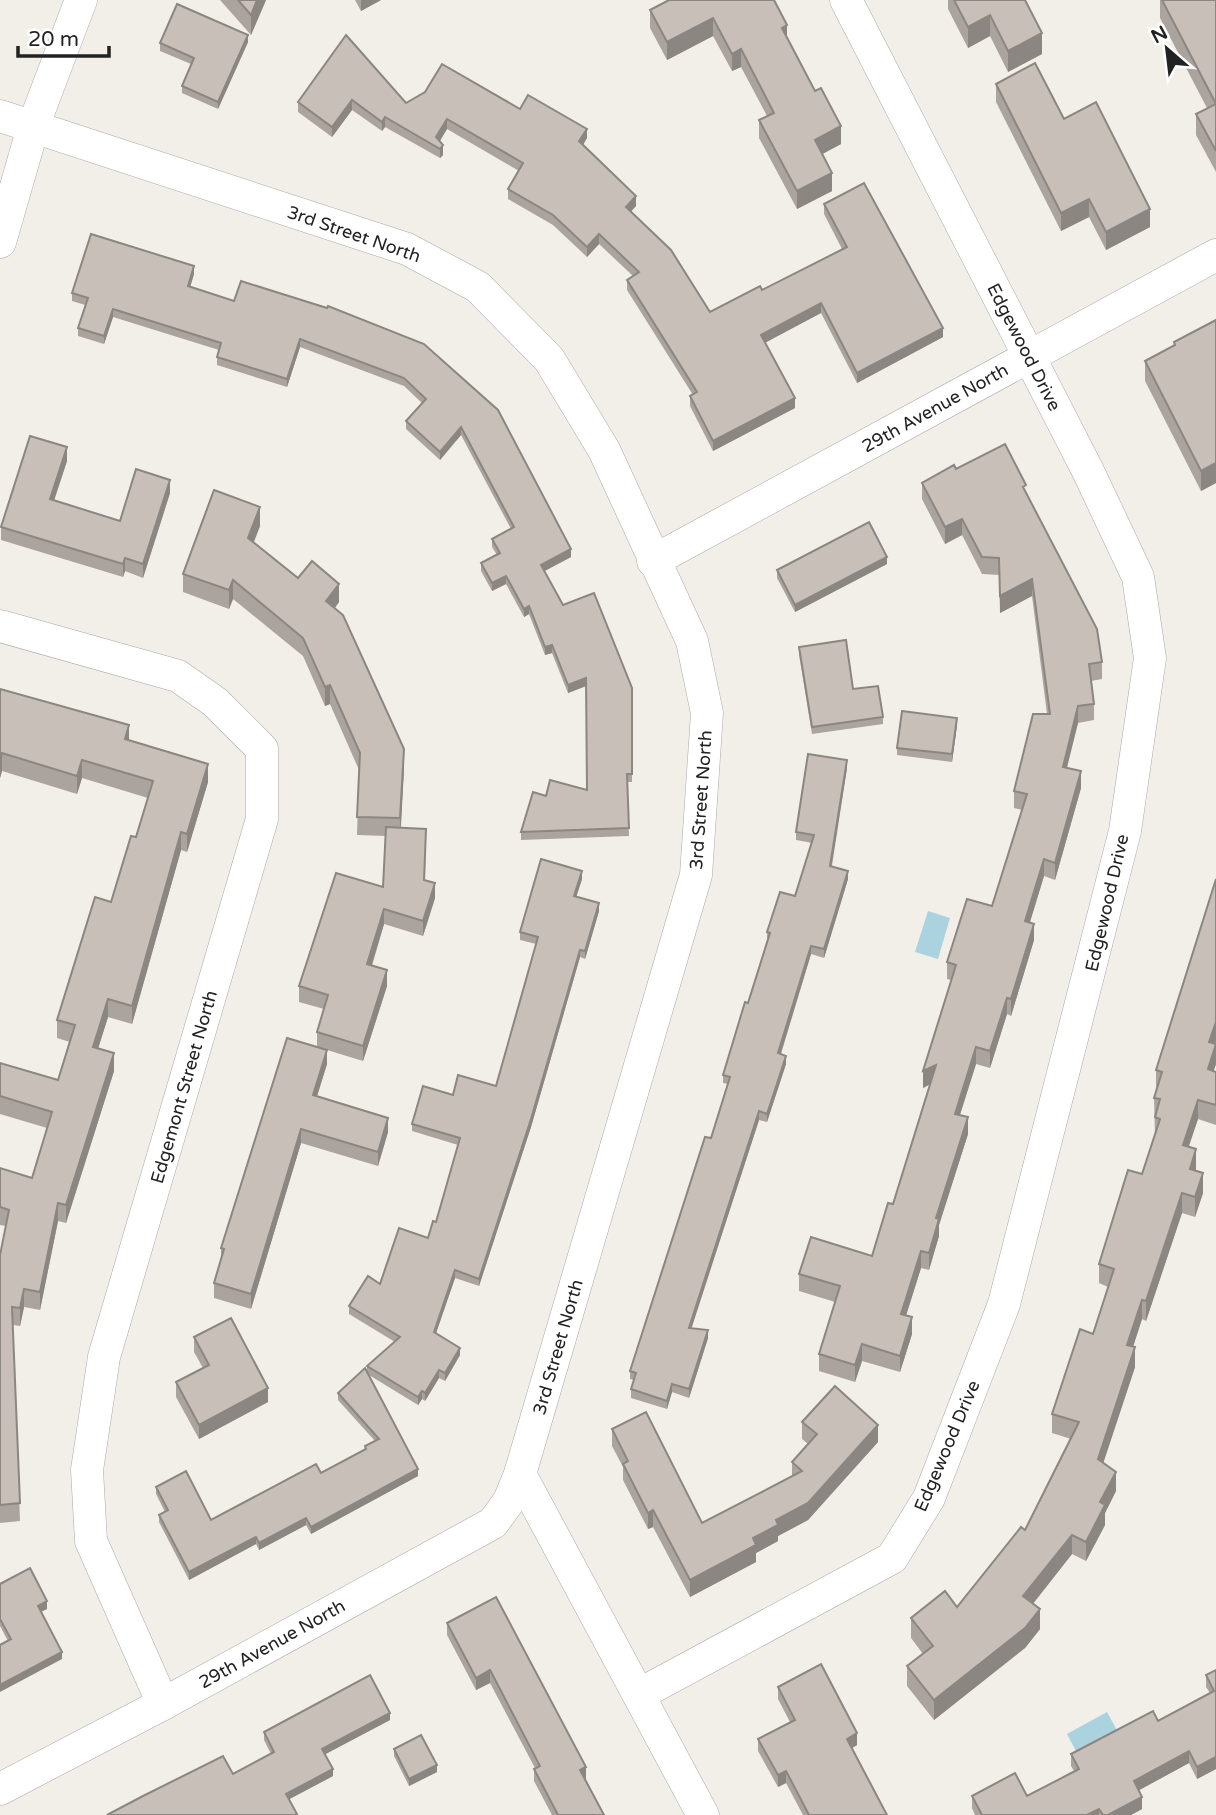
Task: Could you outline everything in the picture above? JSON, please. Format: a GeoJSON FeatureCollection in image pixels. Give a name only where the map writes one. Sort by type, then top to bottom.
{"type":"FeatureCollection","features":[{"type":"Feature","properties":{"kind":"street"},"geometry":{"type":"LineString","coordinates":[[0,242],[34,124],[80,0]]}},
{"type":"Feature","properties":{"kind":"street","name":"Edgewood Drive"},"geometry":{"type":"LineString","coordinates":[[640,1694],[892,1558],[929,1498],[1004,1304],[1125,831],[1150,658],[1138,577],[846,0]]}},
{"type":"Feature","properties":{"kind":"street","name":"3rd Street North"},"geometry":{"type":"LineString","coordinates":[[0,116],[34,124],[407,248],[478,287],[549,359],[604,450],[653,561],[692,640],[707,713],[696,875],[520,1474]]}},
{"type":"Feature","properties":{"kind":"street","name":"29th Avenue North"},"geometry":{"type":"LineString","coordinates":[[653,561],[1216,255]]}},
{"type":"Feature","properties":{"kind":"street","name":"Edgemont Street North"},"geometry":{"type":"LineString","coordinates":[[0,626],[178,676],[215,702],[262,749],[262,819],[104,1357],[87,1470],[91,1541],[163,1704]]}},
{"type":"Feature","properties":{"kind":"street"},"geometry":{"type":"LineString","coordinates":[[520,1474],[703,1815]]}},
{"type":"Feature","properties":{"kind":"street","name":"29th Avenue North"},"geometry":{"type":"LineString","coordinates":[[0,1789],[163,1704],[493,1523],[509,1501],[520,1474]]}},
{"type":"Feature","properties":{"kind":"water"},"geometry":{"type":"Polygon","coordinates":[[[928,911],[950,918],[938,959],[915,952],[928,911]]]}},
{"type":"Feature","properties":{"kind":"water"},"geometry":{"type":"Polygon","coordinates":[[[1107,1712],[1118,1732],[1077,1753],[1067,1734],[1107,1712]]]}},
{"type":"Feature","properties":{"kind":"building"},"geometry":{"type":"Polygon","coordinates":[[[238,0],[257,0],[251,15],[238,0]]]}},
{"type":"Feature","properties":{"kind":"building"},"geometry":{"type":"Polygon","coordinates":[[[669,0],[774,0],[787,25],[782,28],[815,91],[821,88],[841,126],[815,140],[832,173],[797,191],[759,120],[774,113],[741,49],[732,54],[713,18],[667,42],[650,10],[669,0]]]}},
{"type":"Feature","properties":{"kind":"building"},"geometry":{"type":"Polygon","coordinates":[[[954,0],[1025,0],[1042,33],[1008,51],[990,15],[968,27],[954,0]]]}},
{"type":"Feature","properties":{"kind":"building"},"geometry":{"type":"Polygon","coordinates":[[[1162,0],[1216,0],[1216,104],[1162,0]]]}},
{"type":"Feature","properties":{"kind":"building"},"geometry":{"type":"Polygon","coordinates":[[[177,4],[248,35],[218,102],[182,86],[194,58],[160,43],[177,4]]]}},
{"type":"Feature","properties":{"kind":"building"},"geometry":{"type":"Polygon","coordinates":[[[346,35],[406,103],[425,92],[442,64],[520,109],[528,95],[587,129],[579,141],[636,196],[626,207],[671,250],[710,312],[760,286],[762,290],[847,247],[824,204],[864,183],[943,328],[857,373],[821,303],[761,335],[795,398],[713,441],[690,396],[697,392],[627,280],[639,272],[599,234],[587,247],[553,215],[508,189],[523,163],[447,119],[436,137],[443,145],[440,149],[385,117],[382,122],[352,100],[332,127],[298,102],[346,35]]]}},
{"type":"Feature","properties":{"kind":"building"},"geometry":{"type":"Polygon","coordinates":[[[1035,63],[1064,119],[1096,102],[1150,209],[1106,232],[1089,199],[1061,213],[996,84],[1035,63]]]}},
{"type":"Feature","properties":{"kind":"building"},"geometry":{"type":"Polygon","coordinates":[[[1216,104],[1216,151],[1196,114],[1216,104]]]}},
{"type":"Feature","properties":{"kind":"building"},"geometry":{"type":"Polygon","coordinates":[[[91,234],[194,266],[188,286],[234,301],[241,281],[327,308],[328,306],[424,344],[498,410],[571,549],[541,565],[563,605],[594,593],[632,688],[632,774],[627,774],[629,828],[521,832],[533,792],[546,796],[550,780],[587,790],[586,678],[568,685],[552,645],[545,647],[529,606],[524,609],[506,576],[492,583],[481,563],[500,553],[492,539],[514,527],[461,427],[440,452],[406,421],[426,399],[404,378],[300,339],[287,379],[217,357],[221,343],[113,309],[104,336],[78,328],[88,298],[72,293],[91,234]]]}},
{"type":"Feature","properties":{"kind":"building"},"geometry":{"type":"Polygon","coordinates":[[[1216,320],[1216,463],[1201,471],[1145,361],[1216,320]]]}},
{"type":"Feature","properties":{"kind":"building"},"geometry":{"type":"Polygon","coordinates":[[[30,436],[67,447],[50,499],[120,521],[136,469],[170,480],[143,564],[125,558],[123,564],[1,527],[30,436]]]}},
{"type":"Feature","properties":{"kind":"building"},"geometry":{"type":"Polygon","coordinates":[[[1005,444],[1026,485],[1023,487],[1097,629],[1102,662],[1089,664],[1094,704],[1078,706],[1063,767],[1081,771],[1055,863],[1044,859],[1025,921],[1034,924],[1011,999],[1007,998],[990,1051],[976,1047],[955,1114],[968,1117],[936,1218],[939,1219],[929,1253],[921,1251],[901,1314],[912,1317],[900,1356],[862,1344],[855,1365],[819,1354],[840,1286],[799,1274],[811,1237],[872,1256],[888,1203],[893,1204],[936,1065],[923,1071],[956,965],[947,962],[967,899],[992,906],[1027,794],[1014,791],[1033,714],[1050,714],[1032,579],[1000,596],[999,558],[982,557],[962,519],[945,527],[922,483],[954,465],[956,469],[1005,444]]]}},
{"type":"Feature","properties":{"kind":"building"},"geometry":{"type":"Polygon","coordinates":[[[214,490],[260,507],[248,538],[298,578],[312,561],[339,584],[326,601],[343,615],[404,749],[400,818],[357,817],[360,753],[330,685],[325,687],[303,638],[233,580],[229,590],[183,574],[214,490]]]}},
{"type":"Feature","properties":{"kind":"building"},"geometry":{"type":"Polygon","coordinates":[[[869,522],[887,557],[795,605],[777,570],[869,522]]]}},
{"type":"Feature","properties":{"kind":"building"},"geometry":{"type":"Polygon","coordinates":[[[846,640],[853,689],[878,686],[883,717],[812,727],[799,647],[846,640]]]}},
{"type":"Feature","properties":{"kind":"building"},"geometry":{"type":"Polygon","coordinates":[[[0,689],[129,725],[125,739],[208,764],[187,834],[181,832],[132,1006],[108,999],[93,1047],[114,1053],[66,1205],[58,1203],[40,1292],[24,1289],[20,1308],[12,1307],[20,1503],[0,1505],[0,1255],[9,1210],[0,1207],[0,1168],[32,1178],[52,1112],[0,1096],[0,1063],[58,1080],[75,1025],[57,1020],[95,897],[111,902],[131,836],[136,837],[153,781],[82,760],[77,776],[2,753],[0,761],[0,689]]]}},
{"type":"Feature","properties":{"kind":"building"},"geometry":{"type":"Polygon","coordinates":[[[902,711],[957,718],[952,754],[897,748],[902,711]]]}},
{"type":"Feature","properties":{"kind":"building"},"geometry":{"type":"Polygon","coordinates":[[[808,754],[847,760],[830,866],[848,871],[824,949],[811,946],[778,1053],[786,1056],[767,1114],[759,1111],[689,1328],[708,1330],[689,1389],[672,1384],[667,1401],[631,1389],[636,1373],[630,1371],[705,1137],[711,1138],[730,1077],[723,1075],[770,933],[767,932],[780,892],[795,896],[814,835],[796,832],[808,754]]]}},
{"type":"Feature","properties":{"kind":"building"},"geometry":{"type":"Polygon","coordinates":[[[386,827],[426,829],[424,880],[435,883],[423,921],[384,909],[367,964],[387,970],[363,1046],[317,1032],[328,995],[299,986],[336,873],[383,887],[386,827]]]}},
{"type":"Feature","properties":{"kind":"building"},"geometry":{"type":"Polygon","coordinates":[[[541,859],[582,871],[574,896],[599,903],[585,951],[580,950],[531,1119],[479,1279],[455,1270],[434,1332],[460,1348],[445,1373],[439,1370],[425,1393],[422,1391],[418,1397],[367,1366],[400,1337],[349,1306],[368,1276],[380,1284],[399,1228],[428,1238],[433,1221],[436,1222],[460,1138],[412,1124],[423,1086],[453,1095],[458,1075],[496,1086],[538,937],[520,932],[541,859]]]}},
{"type":"Feature","properties":{"kind":"building"},"geometry":{"type":"Polygon","coordinates":[[[1216,879],[1216,1022],[1209,1042],[1216,1044],[1208,1069],[1216,1072],[1216,1105],[1198,1100],[1183,1145],[1196,1149],[1190,1169],[1203,1173],[1195,1197],[1182,1193],[1146,1301],[1142,1300],[1127,1345],[1135,1347],[1098,1459],[1116,1472],[1100,1502],[1105,1505],[1086,1542],[1072,1535],[1023,1596],[1040,1609],[1025,1628],[934,1700],[907,1666],[933,1646],[911,1618],[945,1591],[957,1607],[1021,1527],[1025,1530],[1079,1422],[1052,1414],[1080,1329],[1093,1334],[1114,1269],[1099,1264],[1128,1170],[1142,1174],[1160,1119],[1155,1117],[1160,1099],[1154,1098],[1162,1072],[1156,1070],[1216,879]]]}},
{"type":"Feature","properties":{"kind":"building"},"geometry":{"type":"Polygon","coordinates":[[[287,1038],[327,1050],[313,1095],[388,1118],[378,1152],[301,1129],[251,1294],[214,1283],[224,1249],[221,1248],[287,1038]]]}},
{"type":"Feature","properties":{"kind":"building"},"geometry":{"type":"Polygon","coordinates":[[[231,1318],[268,1388],[199,1425],[176,1382],[209,1365],[194,1337],[231,1318]]]}},
{"type":"Feature","properties":{"kind":"building"},"geometry":{"type":"Polygon","coordinates":[[[365,1368],[418,1469],[311,1527],[306,1518],[259,1543],[256,1537],[189,1572],[159,1515],[168,1510],[156,1487],[186,1471],[211,1520],[316,1464],[321,1473],[366,1449],[365,1446],[379,1439],[338,1393],[365,1368]]]}},
{"type":"Feature","properties":{"kind":"building"},"geometry":{"type":"Polygon","coordinates":[[[835,1386],[878,1425],[808,1503],[776,1520],[778,1525],[753,1538],[756,1545],[690,1580],[653,1510],[648,1513],[623,1464],[628,1461],[612,1429],[646,1412],[702,1523],[802,1471],[792,1462],[817,1434],[802,1422],[835,1386]]]}},
{"type":"Feature","properties":{"kind":"building"},"geometry":{"type":"Polygon","coordinates":[[[30,1568],[47,1601],[38,1606],[62,1652],[0,1685],[0,1645],[11,1639],[0,1619],[0,1584],[30,1568]]]}},
{"type":"Feature","properties":{"kind":"building"},"geometry":{"type":"Polygon","coordinates":[[[496,1597],[586,1767],[580,1770],[604,1815],[558,1815],[534,1769],[540,1766],[490,1670],[476,1678],[447,1623],[496,1597]]]}},
{"type":"Feature","properties":{"kind":"building"},"geometry":{"type":"Polygon","coordinates":[[[821,1664],[857,1733],[847,1739],[887,1815],[809,1815],[786,1771],[778,1775],[758,1739],[795,1720],[778,1687],[821,1664]]]}},
{"type":"Feature","properties":{"kind":"building"},"geometry":{"type":"Polygon","coordinates":[[[1216,1670],[1216,1757],[1197,1767],[1189,1751],[1134,1781],[1142,1797],[1108,1815],[1103,1815],[1099,1809],[1087,1815],[982,1815],[972,1796],[1015,1773],[1027,1796],[1079,1769],[1071,1754],[1153,1711],[1158,1721],[1214,1691],[1206,1675],[1216,1670]]]}},
{"type":"Feature","properties":{"kind":"building"},"geometry":{"type":"Polygon","coordinates":[[[370,1675],[390,1713],[322,1749],[333,1769],[286,1794],[297,1814],[107,1815],[223,1756],[233,1774],[274,1752],[264,1732],[370,1675]]]}},
{"type":"Feature","properties":{"kind":"building"},"geometry":{"type":"Polygon","coordinates":[[[421,1735],[437,1765],[409,1779],[394,1749],[421,1735]]]}}]}
